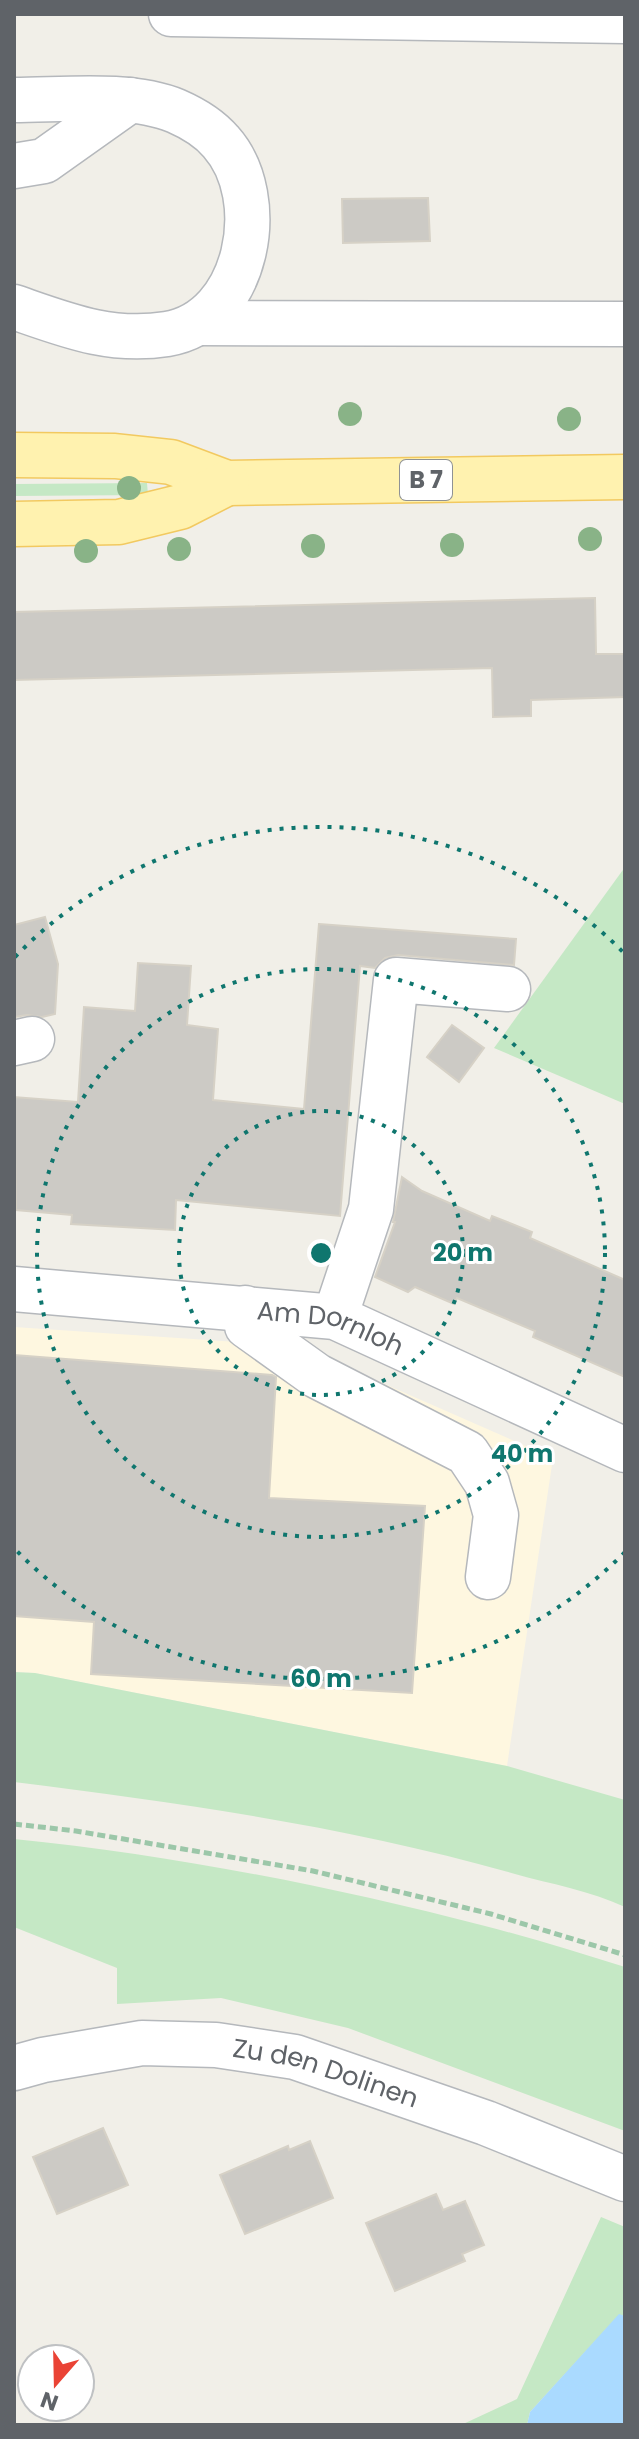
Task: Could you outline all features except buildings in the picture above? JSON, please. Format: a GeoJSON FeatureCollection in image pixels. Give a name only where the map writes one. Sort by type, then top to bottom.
{"type":"FeatureCollection","features":[{"type":"Feature","properties":{"kind":"main road","name":"B 7"},"geometry":{"type":"LineString","coordinates":[[14,455],[115,456],[171,462],[227,483],[625,477]]}},
{"type":"Feature","properties":{"kind":"main road","name":"B 7"},"geometry":{"type":"LineString","coordinates":[[14,524],[119,522],[180,507],[227,483]]}},
{"type":"Feature","properties":{"kind":"street"},"geometry":{"type":"LineString","coordinates":[[171,14],[625,21]]}},
{"type":"Feature","properties":{"kind":"street"},"geometry":{"type":"LineString","coordinates":[[14,100],[130,100],[174,110],[222,142],[240,173],[250,222],[237,275],[222,300],[198,323]]}},
{"type":"Feature","properties":{"kind":"street"},"geometry":{"type":"LineString","coordinates":[[14,166],[44,161],[130,100]]}},
{"type":"Feature","properties":{"kind":"street"},"geometry":{"type":"LineString","coordinates":[[14,307],[84,332],[121,337],[169,334],[198,323],[625,324]]}},
{"type":"Feature","properties":{"kind":"street"},"geometry":{"type":"LineString","coordinates":[[335,1317],[371,1209],[396,980],[508,989]]}},
{"type":"Feature","properties":{"kind":"street","name":"Am Dornloh"},"geometry":{"type":"LineString","coordinates":[[14,1289],[335,1317],[625,1450]]}},
{"type":"Feature","properties":{"kind":"street"},"geometry":{"type":"LineString","coordinates":[[245,1308],[247,1326],[317,1376],[467,1453],[487,1483],[496,1515],[488,1577]]}},
{"type":"Feature","properties":{"kind":"street","name":"Zu den Dolinen"},"geometry":{"type":"LineString","coordinates":[[14,2068],[142,2043],[216,2045],[295,2057],[486,2123],[625,2179]]}},
{"type":"Feature","properties":{"kind":"path"},"geometry":{"type":"LineString","coordinates":[[14,1824],[76,1831],[313,1871],[491,1914],[625,1955]]}},
{"type":"Feature","properties":{"kind":"shaded area"},"geometry":{"type":"Polygon","coordinates":[[[14,1327],[298,1346],[553,1458],[507,1766],[35,1673],[14,1672],[14,1327]]]}},
{"type":"Feature","properties":{"kind":"green space"},"geometry":{"type":"Polygon","coordinates":[[[147,483],[148,495],[14,496],[14,484],[147,483]]]}},
{"type":"Feature","properties":{"kind":"green space"},"geometry":{"type":"Polygon","coordinates":[[[625,867],[625,1104],[494,1048],[625,867]]]}},
{"type":"Feature","properties":{"kind":"green space"},"geometry":{"type":"Polygon","coordinates":[[[14,1672],[35,1673],[507,1766],[625,1800],[625,1907],[585,1892],[454,1857],[329,1830],[203,1808],[14,1782],[14,1672]]]}},
{"type":"Feature","properties":{"kind":"green space"},"geometry":{"type":"Polygon","coordinates":[[[14,1839],[192,1863],[310,1885],[485,1926],[625,1967],[625,2131],[348,2028],[221,1998],[117,2004],[117,1968],[14,1927],[14,1839]]]}},
{"type":"Feature","properties":{"kind":"green space"},"geometry":{"type":"Polygon","coordinates":[[[601,2217],[625,2227],[625,2316],[619,2315],[530,2412],[527,2425],[461,2425],[517,2399],[601,2217]]]}},
{"type":"Feature","properties":{"kind":"water"},"geometry":{"type":"Polygon","coordinates":[[[619,2314],[625,2316],[625,2425],[527,2425],[530,2412],[619,2314]]]}}]}
